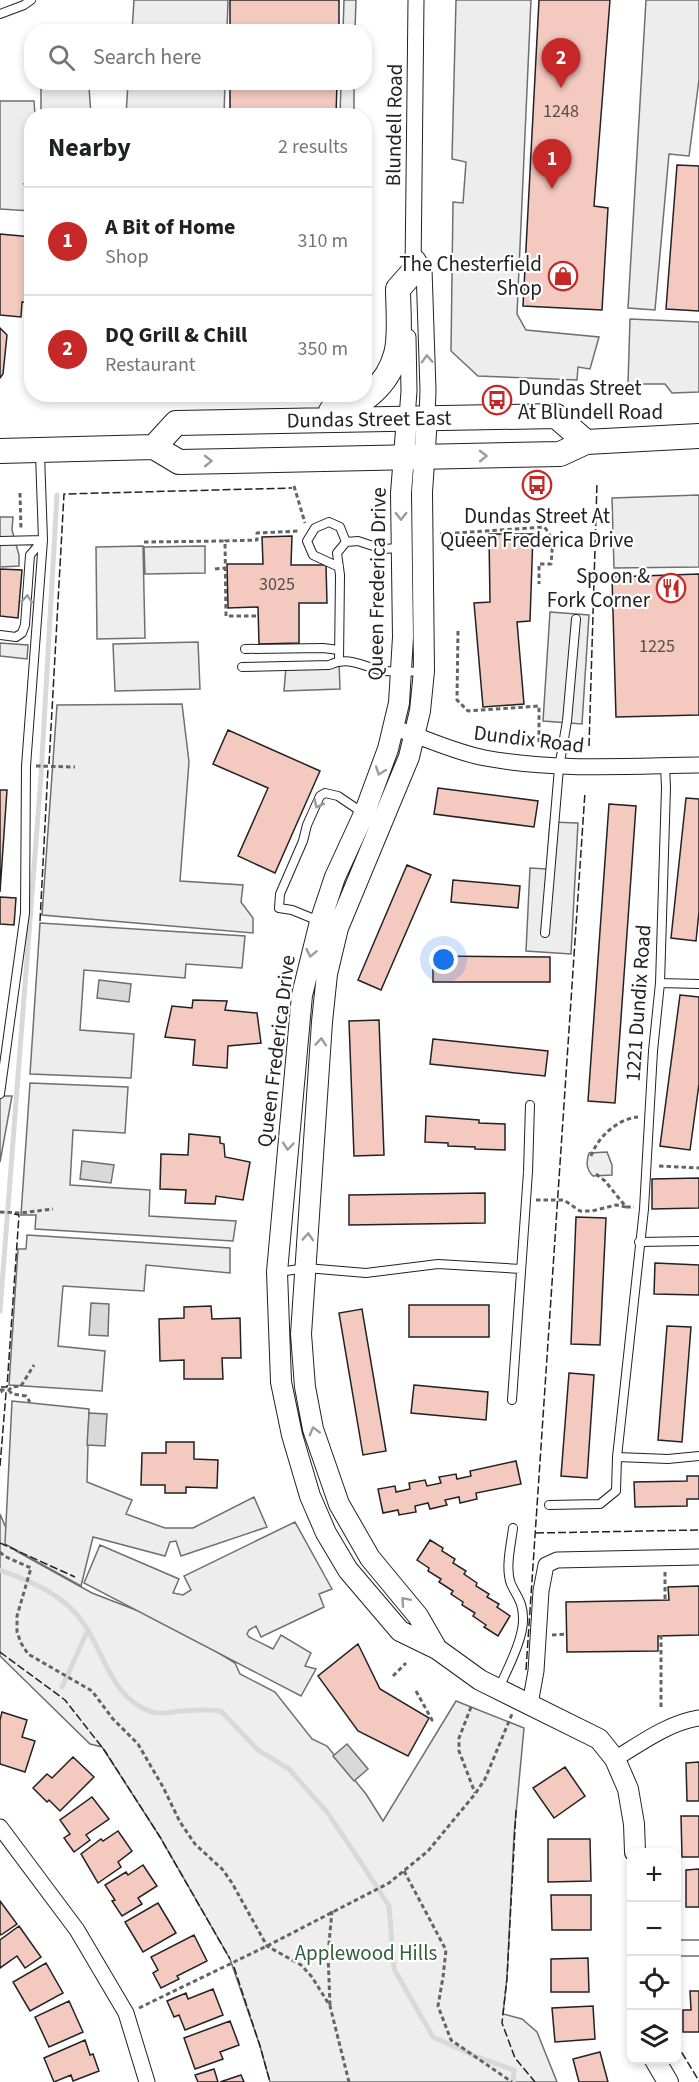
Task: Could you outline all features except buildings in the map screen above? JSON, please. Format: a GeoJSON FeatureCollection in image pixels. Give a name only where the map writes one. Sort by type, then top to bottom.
{"type":"FeatureCollection","features":[{"type":"Feature","properties":{"kind":"main road"},"geometry":{"type":"LineString","coordinates":[[372,392],[383,381],[397,352],[398,289],[413,261]]}},
{"type":"Feature","properties":{"kind":"main road"},"geometry":{"type":"LineString","coordinates":[[290,420],[306,414],[339,411],[361,402]]}},
{"type":"Feature","properties":{"kind":"main road","name":"Dundas Street East"},"geometry":{"type":"LineString","coordinates":[[586,442],[556,416],[177,423],[154,447],[179,462],[560,454],[586,442],[699,436]]}},
{"type":"Feature","properties":{"kind":"main road"},"geometry":{"type":"LineString","coordinates":[[0,450],[154,447]]}},
{"type":"Feature","properties":{"kind":"street","name":"Blundell Road"},"geometry":{"type":"LineString","coordinates":[[416,0],[413,261],[408,298],[409,391],[417,418]]}},
{"type":"Feature","properties":{"kind":"street","name":"Blundell Road"},"geometry":{"type":"LineString","coordinates":[[413,261],[424,269],[428,390],[417,418]]}},
{"type":"Feature","properties":{"kind":"street","name":"Queen Frederica Drive"},"geometry":{"type":"LineString","coordinates":[[417,418],[414,457],[401,493],[403,587],[402,672],[399,703],[394,728],[364,814],[335,877],[329,925],[301,1334],[305,1387],[313,1430],[339,1504],[370,1558],[418,1616],[437,1649]]}},
{"type":"Feature","properties":{"kind":"street","name":"Queen Frederica Drive"},"geometry":{"type":"LineString","coordinates":[[414,457],[422,492],[424,672],[416,735],[407,764],[329,925],[311,955],[299,1022],[277,1272],[281,1382],[292,1435],[310,1496],[326,1533],[348,1570],[400,1631],[437,1649],[480,1680],[599,1739],[615,1759],[628,1789],[634,1824],[635,1848]]}},
{"type":"Feature","properties":{"kind":"street","name":"Dundix Road"},"geometry":{"type":"LineString","coordinates":[[394,728],[441,746],[484,758],[559,768],[699,765]]}},
{"type":"Feature","properties":{"kind":"street"},"geometry":{"type":"LineString","coordinates":[[524,1701],[536,1671],[541,1591],[546,1564],[557,1560],[699,1557]]}},
{"type":"Feature","properties":{"kind":"street"},"geometry":{"type":"LineString","coordinates":[[615,1759],[661,1731],[690,1719],[699,1718]]}},
{"type":"Feature","properties":{"kind":"street"},"geometry":{"type":"LineString","coordinates":[[0,1827],[77,1930],[126,2013],[147,2082]]}},
{"type":"Feature","properties":{"kind":"street"},"geometry":{"type":"LineString","coordinates":[[681,1948],[699,1948]]}},
{"type":"Feature","properties":{"kind":"street"},"geometry":{"type":"LineString","coordinates":[[657,2064],[668,2082]]}},
{"type":"Feature","properties":{"kind":"lane"},"geometry":{"type":"LineString","coordinates":[[0,14],[31,0]]}},
{"type":"Feature","properties":{"kind":"lane"},"geometry":{"type":"LineString","coordinates":[[0,1094],[25,913],[26,766],[43,540],[40,449]]}},
{"type":"Feature","properties":{"kind":"lane"},"geometry":{"type":"LineString","coordinates":[[339,567],[313,555],[307,541],[315,528],[329,522],[340,527],[346,542]]}},
{"type":"Feature","properties":{"kind":"lane"},"geometry":{"type":"LineString","coordinates":[[0,541],[43,540]]}},
{"type":"Feature","properties":{"kind":"lane"},"geometry":{"type":"LineString","coordinates":[[0,635],[16,637],[22,633],[25,625],[30,555],[43,540]]}},
{"type":"Feature","properties":{"kind":"lane"},"geometry":{"type":"LineString","coordinates":[[339,661],[337,553],[346,542],[358,541],[382,549],[402,548]]}},
{"type":"Feature","properties":{"kind":"lane"},"geometry":{"type":"LineString","coordinates":[[545,933],[559,768],[567,721],[576,619]]}},
{"type":"Feature","properties":{"kind":"lane"},"geometry":{"type":"LineString","coordinates":[[245,649],[323,648],[339,650]]}},
{"type":"Feature","properties":{"kind":"lane"},"geometry":{"type":"LineString","coordinates":[[242,667],[328,665],[339,661],[360,662],[382,670],[424,672]]}},
{"type":"Feature","properties":{"kind":"lane","name":"1221 Dundix Road"},"geometry":{"type":"LineString","coordinates":[[549,1505],[600,1504],[616,1491],[617,1457],[644,1209],[653,1051],[660,983],[665,765]]}},
{"type":"Feature","properties":{"kind":"lane"},"geometry":{"type":"LineString","coordinates":[[329,925],[292,910],[279,908],[280,894],[320,796],[325,793],[338,796],[364,814]]}},
{"type":"Feature","properties":{"kind":"lane"},"geometry":{"type":"LineString","coordinates":[[660,983],[699,984]]}},
{"type":"Feature","properties":{"kind":"lane"},"geometry":{"type":"LineString","coordinates":[[512,1400],[530,1105]]}},
{"type":"Feature","properties":{"kind":"lane"},"geometry":{"type":"LineString","coordinates":[[639,1242],[699,1240]]}},
{"type":"Feature","properties":{"kind":"lane"},"geometry":{"type":"LineString","coordinates":[[277,1272],[306,1268],[366,1273],[438,1264],[521,1269]]}},
{"type":"Feature","properties":{"kind":"lane"},"geometry":{"type":"LineString","coordinates":[[617,1457],[668,1459],[699,1456]]}},
{"type":"Feature","properties":{"kind":"lane"},"geometry":{"type":"LineString","coordinates":[[498,1689],[514,1656],[524,1620],[520,1599],[510,1582],[509,1566],[513,1528]]}},
{"type":"Feature","properties":{"kind":"path"},"geometry":{"type":"LineString","coordinates":[[144,542],[257,540],[256,533],[306,530],[294,486]]}},
{"type":"Feature","properties":{"kind":"path"},"geometry":{"type":"LineString","coordinates":[[440,534],[544,527],[553,540],[551,564],[539,564],[539,584]]}},
{"type":"Feature","properties":{"kind":"path"},"geometry":{"type":"LineString","coordinates":[[225,542],[226,616],[256,616]]}},
{"type":"Feature","properties":{"kind":"path"},"geometry":{"type":"LineString","coordinates":[[215,569],[225,568]]}},
{"type":"Feature","properties":{"kind":"path"},"geometry":{"type":"LineString","coordinates":[[458,632],[457,700],[468,711],[539,706],[539,745]]}},
{"type":"Feature","properties":{"kind":"path"},"geometry":{"type":"LineString","coordinates":[[37,766],[75,766]]}},
{"type":"Feature","properties":{"kind":"path"},"geometry":{"type":"LineString","coordinates":[[591,1156],[593,1148],[619,1124],[632,1118],[649,1116]]}},
{"type":"Feature","properties":{"kind":"path"},"geometry":{"type":"LineString","coordinates":[[645,1166],[699,1168]]}},
{"type":"Feature","properties":{"kind":"path"},"geometry":{"type":"LineString","coordinates":[[596,1174],[626,1206]]}},
{"type":"Feature","properties":{"kind":"path"},"geometry":{"type":"LineString","coordinates":[[525,1201],[564,1200],[580,1211],[592,1211],[616,1204],[644,1209]]}},
{"type":"Feature","properties":{"kind":"path"},"geometry":{"type":"LineString","coordinates":[[1,1212],[15,1213],[52,1209]]}},
{"type":"Feature","properties":{"kind":"path"},"geometry":{"type":"LineString","coordinates":[[0,1390],[21,1386],[34,1365]]}},
{"type":"Feature","properties":{"kind":"path"},"geometry":{"type":"LineString","coordinates":[[8,1390],[12,1394],[26,1396],[30,1402]]}},
{"type":"Feature","properties":{"kind":"path"},"geometry":{"type":"LineString","coordinates":[[0,1552],[31,1568],[17,1617],[17,1632],[28,1653],[92,1691],[113,1719],[138,1744],[180,1822],[195,1844],[228,1876],[267,1946],[301,1965],[312,1977],[330,2006]]}},
{"type":"Feature","properties":{"kind":"path"},"geometry":{"type":"LineString","coordinates":[[665,1557],[665,1600]]}},
{"type":"Feature","properties":{"kind":"path"},"geometry":{"type":"LineString","coordinates":[[661,1635],[661,1708]]}},
{"type":"Feature","properties":{"kind":"path"},"geometry":{"type":"LineString","coordinates":[[393,1676],[406,1663]]}},
{"type":"Feature","properties":{"kind":"path"},"geometry":{"type":"LineString","coordinates":[[416,1691],[432,1720],[429,1723]]}},
{"type":"Feature","properties":{"kind":"path"},"geometry":{"type":"LineString","coordinates":[[126,2013],[267,1946],[349,1902],[389,1884],[428,1851],[475,1794],[485,1779],[524,1701]]}},
{"type":"Feature","properties":{"kind":"path"},"geometry":{"type":"LineString","coordinates":[[471,1707],[459,1738],[459,1751],[475,1794]]}},
{"type":"Feature","properties":{"kind":"path"},"geometry":{"type":"LineString","coordinates":[[404,1871],[446,1950],[438,2006],[451,2040],[512,2082]]}},
{"type":"Feature","properties":{"kind":"path"},"geometry":{"type":"LineString","coordinates":[[332,1911],[328,1954],[330,2006],[349,2082]]}},
{"type":"Feature","properties":{"kind":"green space"},"geometry":{"type":"Polygon","coordinates":[[[143,546],[145,638],[97,639],[96,547],[143,546]]]}},
{"type":"Feature","properties":{"kind":"green space"},"geometry":{"type":"Polygon","coordinates":[[[205,546],[205,573],[145,574],[144,547],[205,546]]]}},
{"type":"Feature","properties":{"kind":"green space"},"geometry":{"type":"Polygon","coordinates":[[[607,1152],[612,1165],[612,1175],[593,1176],[587,1165],[589,1153],[607,1152]]]}},
{"type":"Feature","properties":{"kind":"green space","name":"Applewood Hills"},"geometry":{"type":"Polygon","coordinates":[[[0,1514],[16,1551],[92,1593],[172,1624],[235,1663],[240,1674],[275,1692],[312,1739],[327,1746],[366,1794],[383,1821],[456,1701],[524,1728],[514,1835],[503,2014],[522,2019],[537,2032],[557,2082],[270,2082],[230,1959],[160,1837],[102,1747],[90,1744],[0,1656],[0,1514]]]}},
{"type":"Feature","properties":{"kind":"shaded area"},"geometry":{"type":"Polygon","coordinates":[[[134,0],[228,0],[227,24],[132,24],[134,0]]]}},
{"type":"Feature","properties":{"kind":"shaded area"},"geometry":{"type":"Polygon","coordinates":[[[344,0],[356,0],[355,24],[343,24],[344,0]]]}},
{"type":"Feature","properties":{"kind":"shaded area"},"geometry":{"type":"Polygon","coordinates":[[[456,0],[531,0],[517,314],[526,330],[599,337],[590,369],[578,367],[577,380],[478,376],[451,351],[453,202],[463,203],[466,162],[452,159],[456,0]]]}},
{"type":"Feature","properties":{"kind":"shaded area"},"geometry":{"type":"Polygon","coordinates":[[[646,0],[699,0],[699,80],[689,156],[669,154],[655,310],[628,308],[646,0]]]}},
{"type":"Feature","properties":{"kind":"shaded area"},"geometry":{"type":"Polygon","coordinates":[[[41,90],[89,90],[90,108],[41,108],[41,90]]]}},
{"type":"Feature","properties":{"kind":"shaded area"},"geometry":{"type":"Polygon","coordinates":[[[128,90],[225,90],[224,108],[126,108],[128,90]]]}},
{"type":"Feature","properties":{"kind":"shaded area"},"geometry":{"type":"Polygon","coordinates":[[[341,90],[354,90],[354,108],[340,108],[341,90]]]}},
{"type":"Feature","properties":{"kind":"shaded area"},"geometry":{"type":"Polygon","coordinates":[[[0,101],[34,101],[34,108],[24,108],[24,211],[0,209],[0,101]]]}},
{"type":"Feature","properties":{"kind":"shaded area"},"geometry":{"type":"Polygon","coordinates":[[[630,319],[699,322],[699,392],[672,393],[665,384],[628,384],[630,319]]]}},
{"type":"Feature","properties":{"kind":"shaded area"},"geometry":{"type":"Polygon","coordinates":[[[699,495],[699,567],[614,568],[612,498],[699,495]]]}},
{"type":"Feature","properties":{"kind":"shaded area"},"geometry":{"type":"Polygon","coordinates":[[[0,517],[13,517],[12,530],[19,555],[19,566],[0,567],[0,517]]]}},
{"type":"Feature","properties":{"kind":"shaded area"},"geometry":{"type":"Polygon","coordinates":[[[550,612],[589,615],[582,724],[543,721],[550,612]]]}},
{"type":"Feature","properties":{"kind":"shaded area"},"geometry":{"type":"Polygon","coordinates":[[[198,642],[200,689],[115,691],[113,644],[198,642]]]}},
{"type":"Feature","properties":{"kind":"shaded area"},"geometry":{"type":"Polygon","coordinates":[[[0,643],[28,645],[27,659],[0,656],[0,643]]]}},
{"type":"Feature","properties":{"kind":"shaded area"},"geometry":{"type":"Polygon","coordinates":[[[339,661],[340,689],[284,691],[286,667],[339,661]]]}},
{"type":"Feature","properties":{"kind":"shaded area"},"geometry":{"type":"Polygon","coordinates":[[[182,704],[189,762],[180,881],[243,885],[241,902],[253,918],[253,933],[42,915],[57,705],[182,704]]]}},
{"type":"Feature","properties":{"kind":"shaded area"},"geometry":{"type":"Polygon","coordinates":[[[550,822],[578,823],[571,954],[526,951],[530,868],[547,869],[550,822]]]}},
{"type":"Feature","properties":{"kind":"shaded area"},"geometry":{"type":"Polygon","coordinates":[[[40,923],[245,936],[242,968],[186,964],[185,978],[84,970],[80,1030],[134,1034],[131,1078],[30,1074],[40,923]]]}},
{"type":"Feature","properties":{"kind":"shaded area"},"geometry":{"type":"Polygon","coordinates":[[[99,980],[131,984],[129,1002],[97,998],[99,980]]]}},
{"type":"Feature","properties":{"kind":"shaded area"},"geometry":{"type":"Polygon","coordinates":[[[30,1083],[128,1087],[125,1133],[73,1130],[70,1185],[150,1190],[149,1216],[236,1221],[233,1241],[35,1229],[36,1215],[21,1215],[30,1083]]]}},
{"type":"Feature","properties":{"kind":"shaded area"},"geometry":{"type":"Polygon","coordinates":[[[0,1096],[12,1096],[0,1162],[0,1096]]]}},
{"type":"Feature","properties":{"kind":"shaded area"},"geometry":{"type":"Polygon","coordinates":[[[82,1161],[114,1165],[111,1183],[80,1179],[82,1161]]]}},
{"type":"Feature","properties":{"kind":"shaded area"},"geometry":{"type":"Polygon","coordinates":[[[27,1235],[230,1248],[230,1273],[146,1265],[144,1291],[63,1286],[58,1346],[105,1351],[102,1391],[9,1385],[18,1249],[26,1249],[27,1235]]]}},
{"type":"Feature","properties":{"kind":"shaded area"},"geometry":{"type":"Polygon","coordinates":[[[91,1303],[109,1304],[108,1336],[89,1335],[91,1303]]]}},
{"type":"Feature","properties":{"kind":"shaded area"},"geometry":{"type":"Polygon","coordinates":[[[12,1401],[89,1409],[87,1482],[132,1500],[126,1514],[165,1528],[193,1528],[254,1497],[267,1527],[181,1556],[176,1541],[170,1542],[165,1556],[93,1537],[81,1586],[5,1544],[12,1401]]]}},
{"type":"Feature","properties":{"kind":"shaded area"},"geometry":{"type":"Polygon","coordinates":[[[89,1413],[107,1414],[105,1446],[87,1445],[89,1413]]]}},
{"type":"Feature","properties":{"kind":"shaded area"},"geometry":{"type":"Polygon","coordinates":[[[295,1522],[332,1589],[319,1594],[324,1607],[261,1637],[256,1626],[247,1634],[273,1649],[281,1635],[311,1653],[305,1666],[316,1669],[301,1696],[84,1583],[100,1545],[179,1579],[173,1593],[183,1595],[191,1590],[184,1576],[295,1522]]]}},
{"type":"Feature","properties":{"kind":"shaded area"},"geometry":{"type":"Polygon","coordinates":[[[347,1744],[368,1769],[354,1781],[333,1756],[347,1744]]]}},
{"type":"Feature","properties":{"kind":"waterway"},"geometry":{"type":"LineString","coordinates":[[0,1311],[41,776],[57,495]]}},
{"type":"Feature","properties":{"kind":"waterway"},"geometry":{"type":"LineString","coordinates":[[0,1570],[35,1584],[67,1605],[84,1624],[118,1687],[138,1706],[158,1713],[195,1710],[221,1711],[258,1750],[289,1769],[327,1812],[389,1906],[394,1969],[433,2037],[514,2070],[513,2082]]}},
{"type":"Feature","properties":{"kind":"waterway"},"geometry":{"type":"LineString","coordinates":[[62,1687],[88,1630]]}},
{"type":"Feature","properties":{"kind":"fence"},"geometry":{"type":"LineString","coordinates":[[589,746],[597,483]]}},
{"type":"Feature","properties":{"kind":"fence"},"geometry":{"type":"LineString","coordinates":[[49,764],[64,494],[292,488]]}},
{"type":"Feature","properties":{"kind":"fence"},"geometry":{"type":"LineString","coordinates":[[40,921],[48,768]]}},
{"type":"Feature","properties":{"kind":"fence"},"geometry":{"type":"LineString","coordinates":[[526,1670],[585,792]]}},
{"type":"Feature","properties":{"kind":"fence"},"geometry":{"type":"LineString","coordinates":[[1,1387],[7,1387],[19,1215],[14,1214]]}},
{"type":"Feature","properties":{"kind":"fence"},"geometry":{"type":"LineString","coordinates":[[0,1466],[6,1393],[1,1392]]}},
{"type":"Feature","properties":{"kind":"fence"},"geometry":{"type":"LineString","coordinates":[[536,1533],[699,1530]]}},
{"type":"Feature","properties":{"kind":"fence"},"geometry":{"type":"LineString","coordinates":[[0,1543],[75,1577]]}},
{"type":"Feature","properties":{"kind":"fence"},"geometry":{"type":"LineString","coordinates":[[0,1652],[65,1700],[105,1751],[160,1837],[230,1959]]}},
{"type":"Feature","properties":{"kind":"fence"},"geometry":{"type":"LineString","coordinates":[[516,1810],[507,1978],[502,2023],[515,2058],[535,2082]]}},
{"type":"Feature","properties":{"kind":"fence"},"geometry":{"type":"LineString","coordinates":[[234,1967],[270,2082]]}},
{"type":"Feature","properties":{"kind":"fence"},"geometry":{"type":"LineString","coordinates":[[681,2051],[699,2081]]}},
{"type":"Feature","properties":{"kind":"place","name":"DQ Grill & Chill"},"geometry":{"type":"Point","coordinates":[561,88]}},
{"type":"Feature","properties":{"kind":"place","name":"A Bit of Home"},"geometry":{"type":"Point","coordinates":[552,189]}},
{"type":"Feature","properties":{"kind":"place","name":"The Chesterfield Shop"},"geometry":{"type":"Point","coordinates":[563,276]}},
{"type":"Feature","properties":{"kind":"place","name":"Dundas Street At Blundell Road"},"geometry":{"type":"Point","coordinates":[497,400]}},
{"type":"Feature","properties":{"kind":"place","name":"Dundas Street At Queen Frederica Drive"},"geometry":{"type":"Point","coordinates":[537,485]}},
{"type":"Feature","properties":{"kind":"place","name":"Spoon & Fork Corner"},"geometry":{"type":"Point","coordinates":[671,588]}}]}
